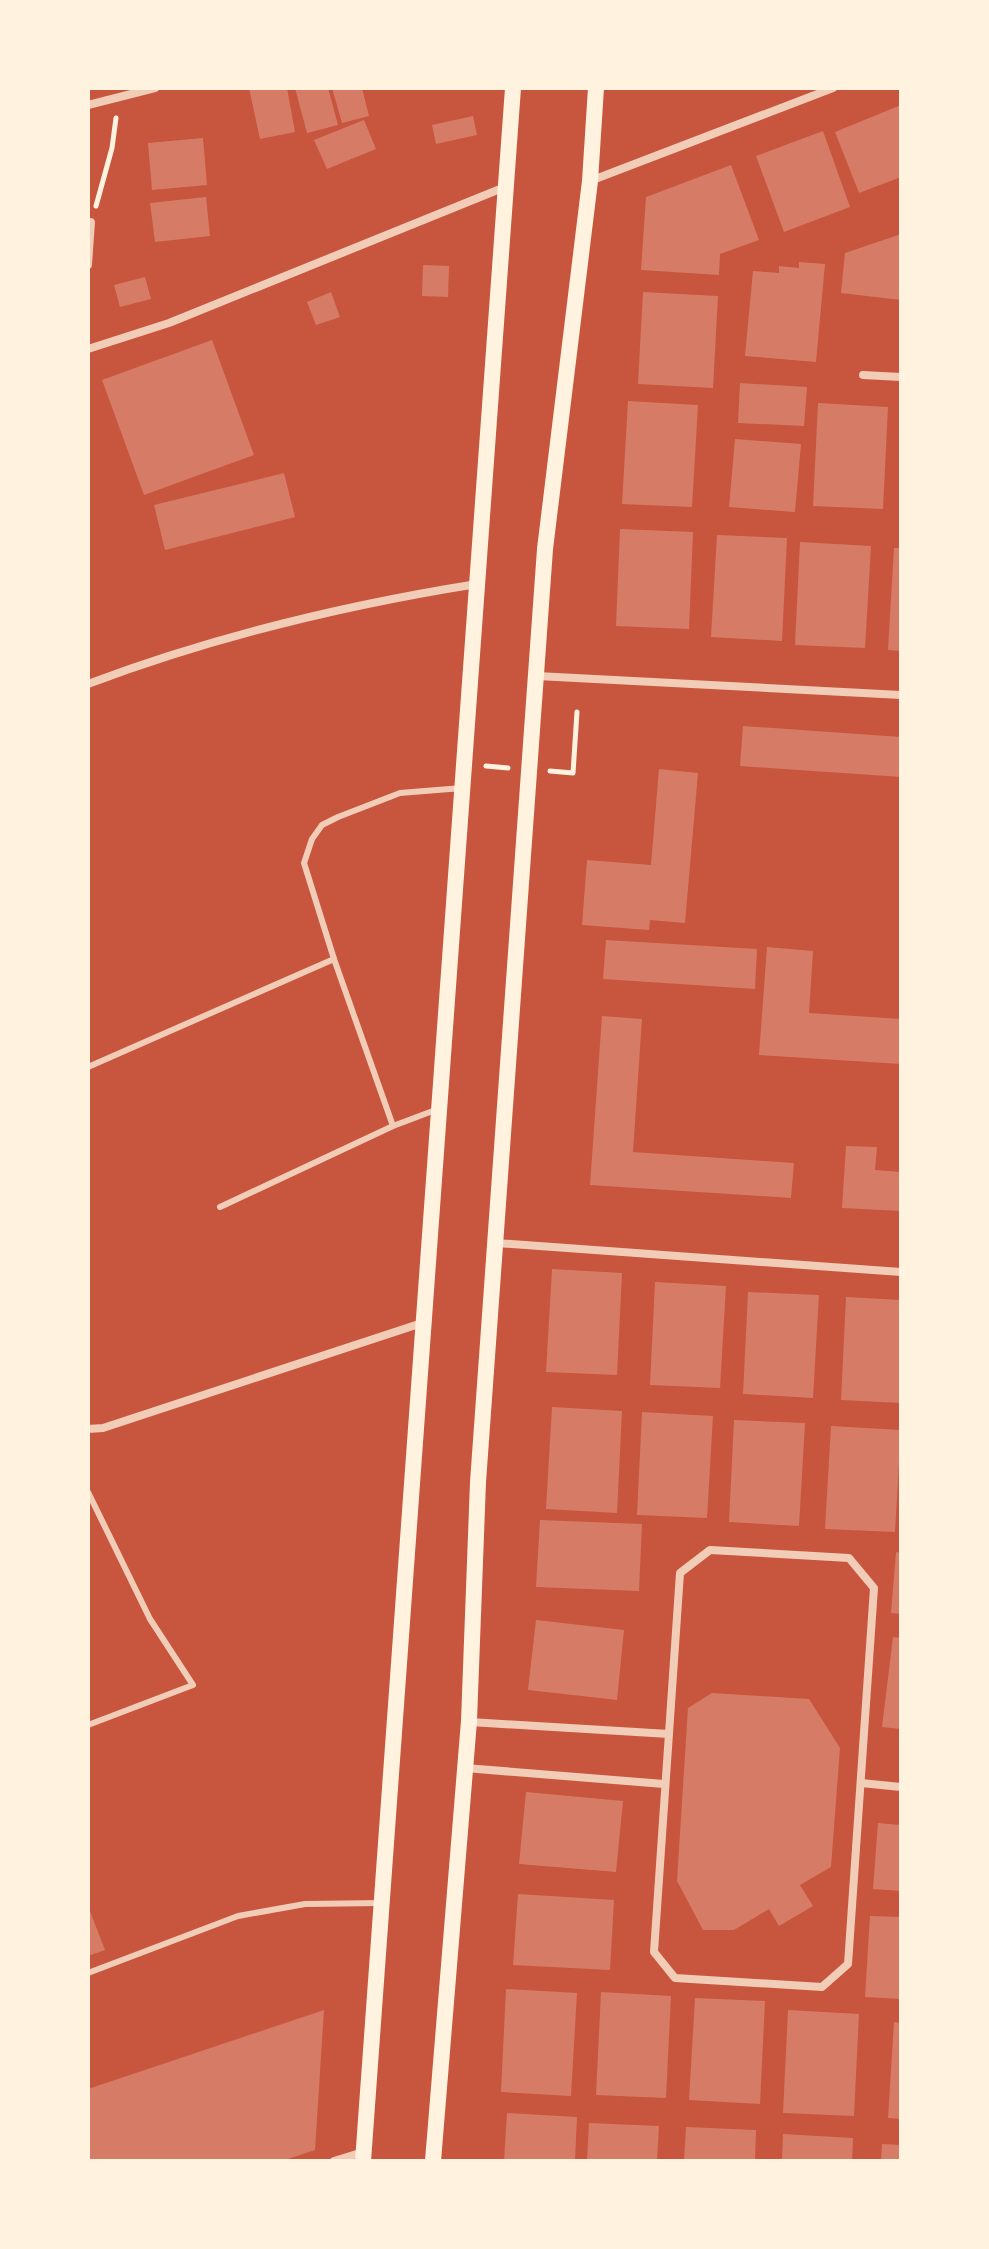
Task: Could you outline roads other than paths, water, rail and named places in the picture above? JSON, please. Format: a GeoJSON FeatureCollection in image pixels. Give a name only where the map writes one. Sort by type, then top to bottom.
{"type":"FeatureCollection","features":[{"type":"Feature","properties":{"kind":"main road"},"geometry":{"type":"LineString","coordinates":[[364,2156],[513,88]]}},
{"type":"Feature","properties":{"kind":"main road"},"geometry":{"type":"LineString","coordinates":[[433,2161],[469,1721],[478,1482],[545,549],[590,181],[596,88]]}},
{"type":"Feature","properties":{"kind":"street"},"geometry":{"type":"LineString","coordinates":[[117,88],[119,99]]}},
{"type":"Feature","properties":{"kind":"street"},"geometry":{"type":"LineString","coordinates":[[88,105],[155,88]]}},
{"type":"Feature","properties":{"kind":"street"},"geometry":{"type":"LineString","coordinates":[[590,181],[833,88]]}},
{"type":"Feature","properties":{"kind":"street"},"geometry":{"type":"LineString","coordinates":[[88,349],[169,323],[506,186]]}},
{"type":"Feature","properties":{"kind":"street"},"geometry":{"type":"LineString","coordinates":[[88,265],[90,222]]}},
{"type":"Feature","properties":{"kind":"street"},"geometry":{"type":"LineString","coordinates":[[863,375],[901,377]]}},
{"type":"Feature","properties":{"kind":"street"},"geometry":{"type":"LineString","coordinates":[[88,684],[268,628],[383,599],[478,584]]}},
{"type":"Feature","properties":{"kind":"street"},"geometry":{"type":"LineString","coordinates":[[537,676],[901,695]]}},
{"type":"Feature","properties":{"kind":"street"},"geometry":{"type":"LineString","coordinates":[[496,1243],[901,1272]]}},
{"type":"Feature","properties":{"kind":"street"},"geometry":{"type":"LineString","coordinates":[[88,1429],[103,1428],[422,1323]]}},
{"type":"Feature","properties":{"kind":"street"},"geometry":{"type":"LineString","coordinates":[[710,1550],[849,1558],[874,1588],[861,1783],[848,1964],[822,1987],[675,1978],[654,1952],[680,1573],[710,1550]]}},
{"type":"Feature","properties":{"kind":"street"},"geometry":{"type":"LineString","coordinates":[[469,1721],[669,1734]]}},
{"type":"Feature","properties":{"kind":"street"},"geometry":{"type":"LineString","coordinates":[[465,1768],[664,1784]]}},
{"type":"Feature","properties":{"kind":"street"},"geometry":{"type":"LineString","coordinates":[[861,1783],[901,1787]]}},
{"type":"Feature","properties":{"kind":"street"},"geometry":{"type":"LineString","coordinates":[[334,2161],[364,2156]]}},
{"type":"Feature","properties":{"kind":"lane"},"geometry":{"type":"LineString","coordinates":[[393,1126],[304,863],[312,839],[322,825],[400,793],[462,788]]}},
{"type":"Feature","properties":{"kind":"lane"},"geometry":{"type":"LineString","coordinates":[[88,1067],[334,959]]}},
{"type":"Feature","properties":{"kind":"lane"},"geometry":{"type":"LineString","coordinates":[[220,1207],[393,1126],[438,1109]]}},
{"type":"Feature","properties":{"kind":"lane"},"geometry":{"type":"LineString","coordinates":[[88,1492],[150,1619],[193,1685],[88,1725]]}},
{"type":"Feature","properties":{"kind":"lane"},"geometry":{"type":"LineString","coordinates":[[88,1973],[238,1916],[305,1904],[381,1903]]}}]}
